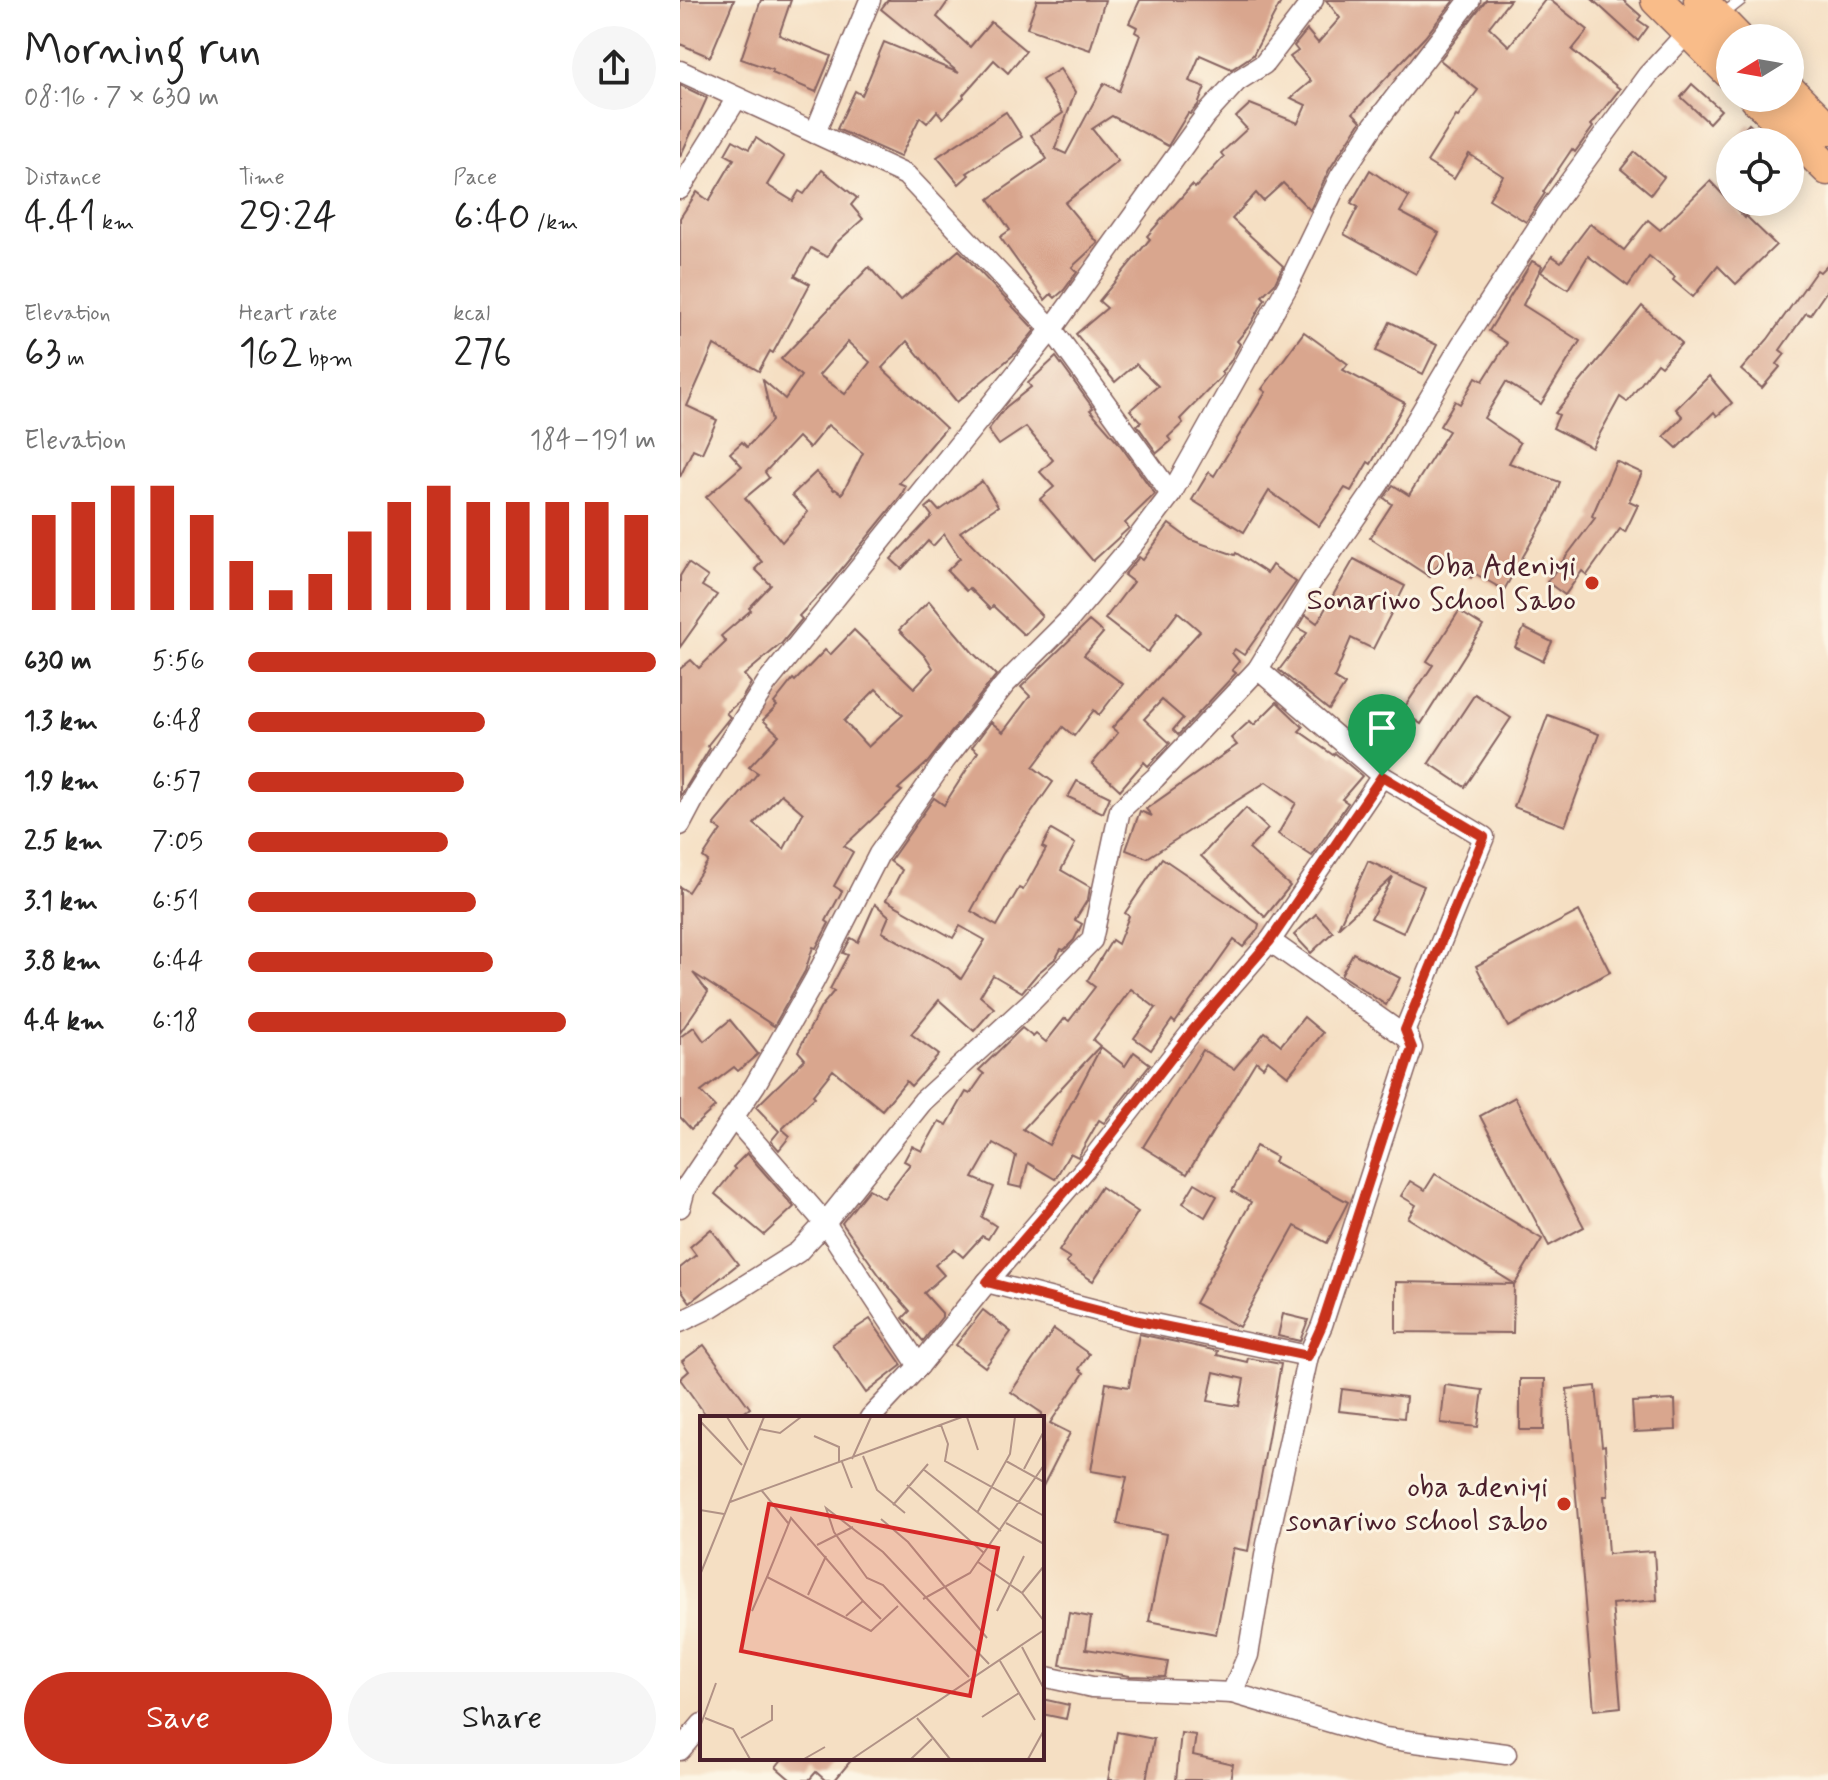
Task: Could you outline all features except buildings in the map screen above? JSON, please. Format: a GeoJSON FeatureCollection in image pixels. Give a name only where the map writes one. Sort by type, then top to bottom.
{"type":"FeatureCollection","features":[{"type":"Feature","properties":{"kind":"highway"},"geometry":{"type":"LineString","coordinates":[[1657,0],[1716,59]]}},
{"type":"Feature","properties":{"kind":"highway"},"geometry":{"type":"LineString","coordinates":[[1804,105],[1828,129]]}},
{"type":"Feature","properties":{"kind":"highway"},"geometry":{"type":"LineString","coordinates":[[1770,112],[1828,169]]}},
{"type":"Feature","properties":{"kind":"street"},"geometry":{"type":"LineString","coordinates":[[815,133],[870,0]]}},
{"type":"Feature","properties":{"kind":"street"},"geometry":{"type":"LineString","coordinates":[[680,825],[766,684],[1052,329],[1205,116],[1237,81],[1264,64],[1313,0]]}},
{"type":"Feature","properties":{"kind":"street"},"geometry":{"type":"LineString","coordinates":[[680,1207],[685,1189],[755,1085],[814,981],[879,854],[1005,684],[1067,622],[1171,494],[1287,287],[1340,177],[1374,125],[1470,0]]}},
{"type":"Feature","properties":{"kind":"street"},"geometry":{"type":"LineString","coordinates":[[680,1322],[711,1307],[798,1252],[923,1101],[1029,1004],[1092,940],[1120,810],[1155,778],[1258,669],[1311,582],[1379,483],[1462,344],[1552,206],[1648,75],[1688,32]]}},
{"type":"Feature","properties":{"kind":"street"},"geometry":{"type":"LineString","coordinates":[[680,71],[906,175],[1052,329],[1171,494]]}},
{"type":"Feature","properties":{"kind":"street"},"geometry":{"type":"LineString","coordinates":[[680,189],[737,98]]}},
{"type":"Feature","properties":{"kind":"street"},"geometry":{"type":"LineString","coordinates":[[1232,1693],[1248,1655],[1267,1544],[1308,1356],[1322,1325],[1412,1048],[1405,1030],[1484,837],[1382,776],[1258,669]]}},
{"type":"Feature","properties":{"kind":"street"},"geometry":{"type":"LineString","coordinates":[[872,1416],[919,1366],[1088,1165],[1193,1030],[1270,941],[1382,776]]}},
{"type":"Feature","properties":{"kind":"street"},"geometry":{"type":"LineString","coordinates":[[1270,941],[1409,1039]]}},
{"type":"Feature","properties":{"kind":"street"},"geometry":{"type":"LineString","coordinates":[[733,1117],[825,1223],[919,1366]]}},
{"type":"Feature","properties":{"kind":"street"},"geometry":{"type":"LineString","coordinates":[[987,1282],[1134,1320],[1308,1356]]}},
{"type":"Feature","properties":{"kind":"street"},"geometry":{"type":"LineString","coordinates":[[1044,1676],[1092,1687],[1232,1693],[1385,1738],[1506,1754]]}},
{"type":"Feature","properties":{"kind":"street"},"geometry":{"type":"LineString","coordinates":[[680,1750],[700,1726]]}},
{"type":"Feature","properties":{"kind":"place","name":"Oba Adeniyi Sonariwo School Sabo"},"geometry":{"type":"Point","coordinates":[1592,583]}},
{"type":"Feature","properties":{"kind":"place","name":"oba adeniyi sonariwo school sabo"},"geometry":{"type":"Point","coordinates":[1564,1504]}},
{"type":"Feature","properties":{"kind":"route"},"geometry":{"type":"LineString","coordinates":[[1382,776],[1484,837],[1405,1030],[1412,1048],[1322,1325],[1308,1356],[1134,1320],[987,1282],[1088,1165],[1193,1030],[1270,941],[1382,776]]}}]}
